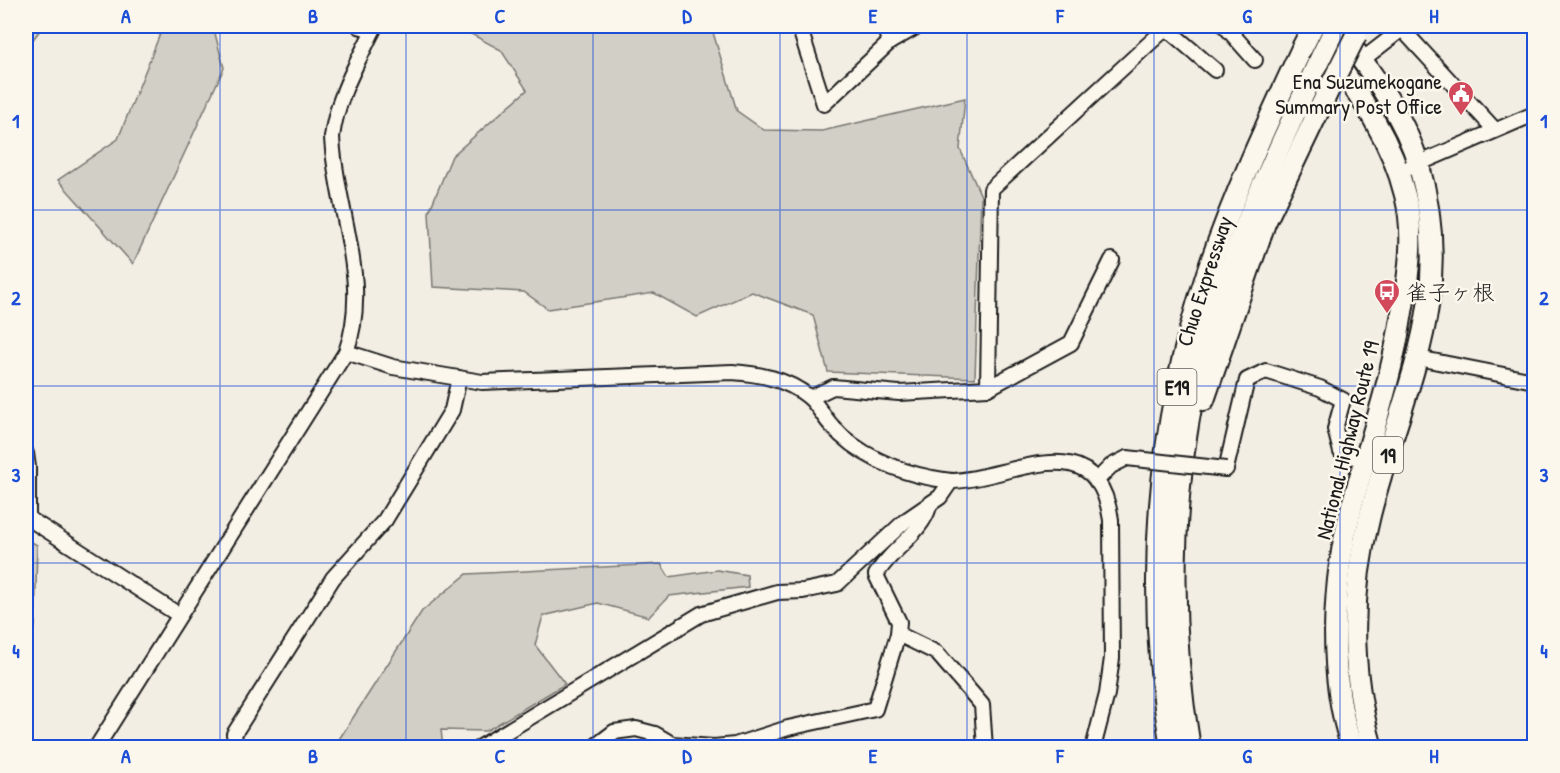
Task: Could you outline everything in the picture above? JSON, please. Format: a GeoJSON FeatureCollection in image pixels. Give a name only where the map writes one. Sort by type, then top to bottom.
{"type":"FeatureCollection","features":[{"type":"Feature","properties":{"kind":"highway","name":"Chuo Expressway"},"geometry":{"type":"LineString","coordinates":[[1171,747],[1164,705],[1158,631],[1157,561],[1161,483],[1168,434],[1193,321],[1207,273],[1245,175],[1312,26]]}},
{"type":"Feature","properties":{"kind":"highway","name":"National Highway Route 19"},"geometry":{"type":"LineString","coordinates":[[1312,26],[1371,111],[1399,172],[1406,198],[1411,246],[1407,282],[1387,391],[1351,507],[1341,564],[1336,614],[1337,661],[1342,702],[1352,747]]}},
{"type":"Feature","properties":{"kind":"highway","name":"Chuo Expressway"},"geometry":{"type":"LineString","coordinates":[[1190,747],[1183,708],[1176,625],[1176,540],[1187,436],[1210,324],[1232,261],[1336,26]]}},
{"type":"Feature","properties":{"kind":"highway","name":"National Highway Route 19"},"geometry":{"type":"LineString","coordinates":[[1336,26],[1384,93],[1418,164],[1429,214],[1432,272],[1427,320],[1418,358],[1370,515],[1355,605],[1359,693],[1372,747]]}},
{"type":"Feature","properties":{"kind":"highway"},"geometry":{"type":"LineString","coordinates":[[1187,436],[1209,387],[1232,312],[1265,223],[1359,30]]}},
{"type":"Feature","properties":{"kind":"highway"},"geometry":{"type":"LineString","coordinates":[[1157,561],[1145,598],[1145,609],[1146,644],[1160,747]]}},
{"type":"Feature","properties":{"kind":"street"},"geometry":{"type":"LineString","coordinates":[[96,747],[346,352],[352,335],[357,302],[332,136],[335,114],[341,97],[374,28],[358,26]]}},
{"type":"Feature","properties":{"kind":"street"},"geometry":{"type":"LineString","coordinates":[[799,26],[824,104],[890,42],[918,26]]}},
{"type":"Feature","properties":{"kind":"street"},"geometry":{"type":"LineString","coordinates":[[883,26],[890,42]]}},
{"type":"Feature","properties":{"kind":"street"},"geometry":{"type":"LineString","coordinates":[[1225,26],[1255,60]]}},
{"type":"Feature","properties":{"kind":"street"},"geometry":{"type":"LineString","coordinates":[[988,388],[991,189],[1168,27],[1215,70]]}},
{"type":"Feature","properties":{"kind":"street"},"geometry":{"type":"LineString","coordinates":[[1362,60],[1402,28],[1496,130]]}},
{"type":"Feature","properties":{"kind":"street"},"geometry":{"type":"LineString","coordinates":[[1399,172],[1534,114]]}},
{"type":"Feature","properties":{"kind":"street"},"geometry":{"type":"LineString","coordinates":[[810,398],[833,387],[899,393],[988,388],[1071,343],[1113,260]]}},
{"type":"Feature","properties":{"kind":"street"},"geometry":{"type":"LineString","coordinates":[[346,352],[393,367],[459,378],[508,382],[732,372],[764,375],[810,398],[832,428],[858,447],[907,473],[951,481],[987,476],[1052,461],[1079,467],[1096,481],[1106,497],[1111,519],[1112,639],[1107,694],[1093,747]]}},
{"type":"Feature","properties":{"kind":"street"},"geometry":{"type":"LineString","coordinates":[[1418,358],[1534,381]]}},
{"type":"Feature","properties":{"kind":"street"},"geometry":{"type":"LineString","coordinates":[[1096,481],[1111,466],[1127,458],[1226,469],[1247,380],[1266,371],[1320,388],[1343,400],[1335,429],[1341,452],[1365,461]]}},
{"type":"Feature","properties":{"kind":"street"},"geometry":{"type":"LineString","coordinates":[[236,747],[234,734],[333,578],[385,520],[452,410],[459,378]]}},
{"type":"Feature","properties":{"kind":"street"},"geometry":{"type":"LineString","coordinates":[[26,453],[28,518],[179,615]]}},
{"type":"Feature","properties":{"kind":"street"},"geometry":{"type":"LineString","coordinates":[[479,747],[701,614],[777,592],[803,591],[837,584],[905,521],[929,507],[940,497],[951,481]]}},
{"type":"Feature","properties":{"kind":"street"},"geometry":{"type":"LineString","coordinates":[[593,747],[614,732],[636,729],[655,734],[672,744],[714,747],[735,745],[788,728],[874,709],[898,634],[899,622],[876,575],[883,562],[926,519],[929,507]]}},
{"type":"Feature","properties":{"kind":"street"},"geometry":{"type":"LineString","coordinates":[[898,634],[938,653],[982,705],[985,747]]}},
{"type":"Feature","properties":{"kind":"shaded area"},"geometry":{"type":"Polygon","coordinates":[[[26,26],[43,26],[26,49],[26,26]]]}},
{"type":"Feature","properties":{"kind":"shaded area"},"geometry":{"type":"Polygon","coordinates":[[[139,26],[213,26],[224,68],[133,264],[58,180],[118,139],[160,34],[139,26]]]}},
{"type":"Feature","properties":{"kind":"shaded area"},"geometry":{"type":"Polygon","coordinates":[[[474,26],[711,26],[737,111],[764,130],[822,131],[965,98],[960,149],[981,196],[975,378],[828,372],[813,315],[752,292],[697,317],[654,293],[548,309],[524,292],[433,287],[429,212],[452,156],[527,90],[501,50],[471,34],[474,26]]]}},
{"type":"Feature","properties":{"kind":"shaded area"},"geometry":{"type":"Polygon","coordinates":[[[26,539],[37,545],[35,627],[26,644],[26,539]]]}},
{"type":"Feature","properties":{"kind":"shaded area"},"geometry":{"type":"Polygon","coordinates":[[[661,564],[669,577],[717,570],[747,575],[748,587],[669,596],[649,617],[598,603],[543,616],[535,645],[565,684],[486,731],[441,730],[443,747],[334,747],[422,611],[467,574],[661,564]]]}},
{"type":"Feature","properties":{"kind":"place","name":"Ena Suzumekogane Summary Post Office"},"geometry":{"type":"Point","coordinates":[1461,117]}},
{"type":"Feature","properties":{"kind":"place","name":"雀子ヶ根"},"geometry":{"type":"Point","coordinates":[1387,315]}}]}
